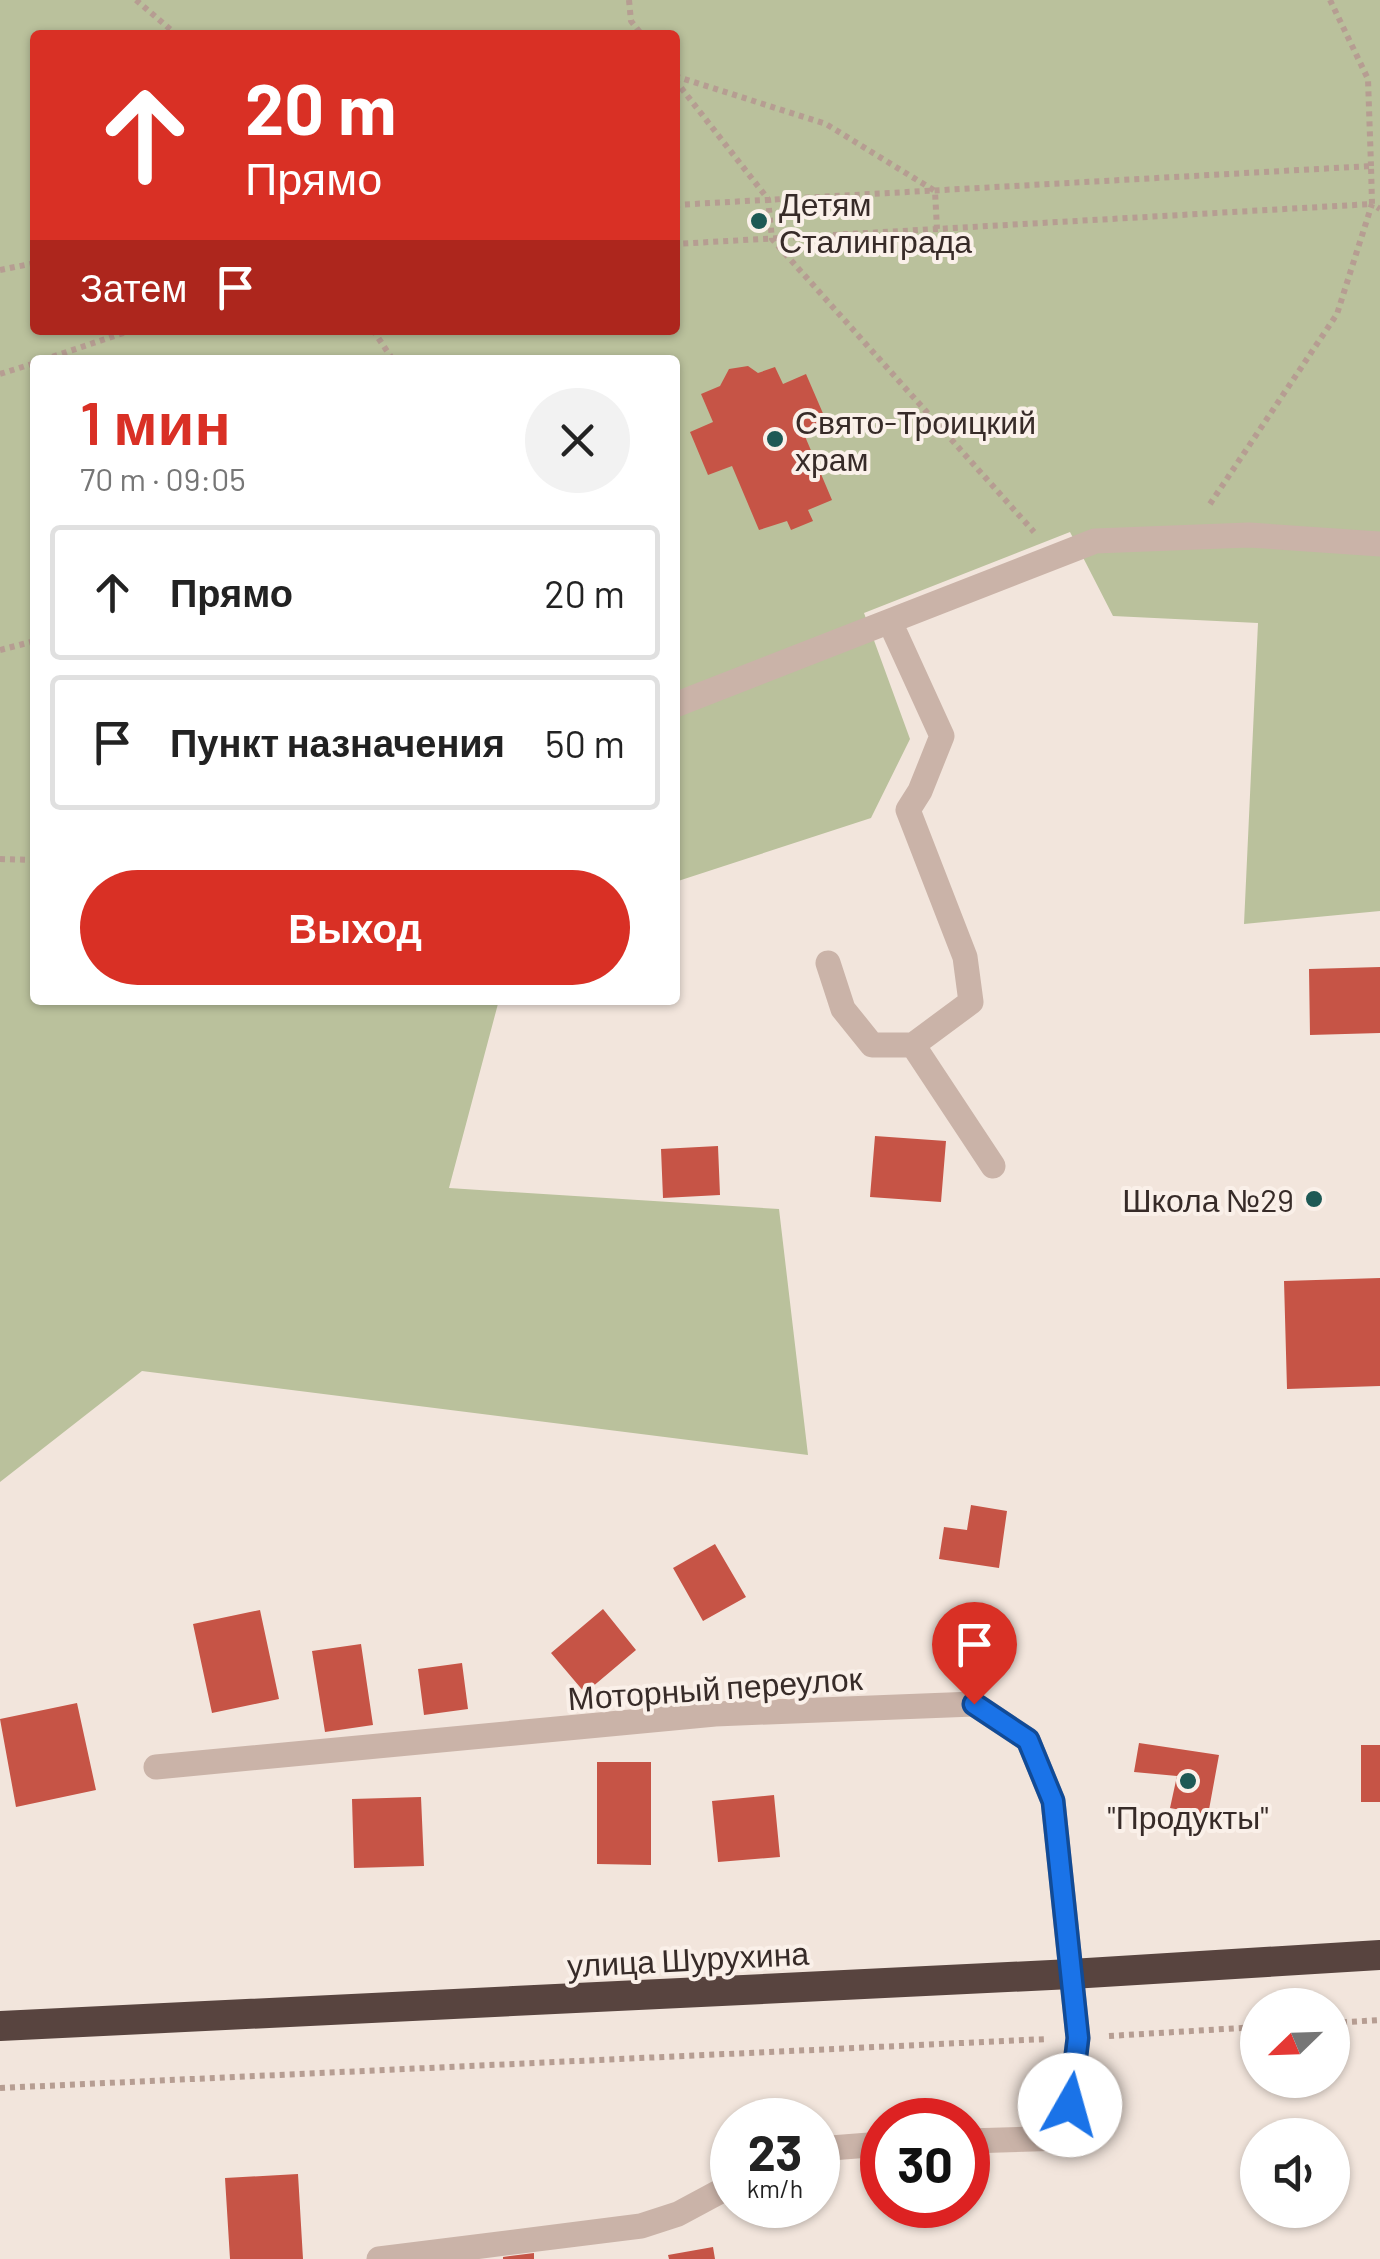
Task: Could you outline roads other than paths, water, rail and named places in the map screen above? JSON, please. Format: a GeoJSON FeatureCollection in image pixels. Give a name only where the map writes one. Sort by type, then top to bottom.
{"type":"FeatureCollection","features":[{"type":"Feature","properties":{"kind":"highway","name":"улица Шурухина"},"geometry":{"type":"LineString","coordinates":[[0,2026],[1071,1974],[1380,1954]]}},
{"type":"Feature","properties":{"kind":"street"},"geometry":{"type":"LineString","coordinates":[[680,702],[1095,541],[1249,535],[1380,544]]}},
{"type":"Feature","properties":{"kind":"street"},"geometry":{"type":"LineString","coordinates":[[828,962],[844,1009],[872,1046],[913,1045],[971,1002],[965,957],[908,810],[920,792],[942,736],[890,622]]}},
{"type":"Feature","properties":{"kind":"street"},"geometry":{"type":"LineString","coordinates":[[913,1045],[992,1166]]}},
{"type":"Feature","properties":{"kind":"street","name":"Моторный переулок"},"geometry":{"type":"LineString","coordinates":[[156,1767],[715,1714],[974,1704],[1028,1740],[1053,1801],[1078,2038],[1066,2138],[990,2140]]}},
{"type":"Feature","properties":{"kind":"street"},"geometry":{"type":"LineString","coordinates":[[379,2259],[640,2226],[678,2214],[710,2197]]}},
{"type":"Feature","properties":{"kind":"place","name":"Детям Сталинграда"},"geometry":{"type":"Point","coordinates":[759,221]}},
{"type":"Feature","properties":{"kind":"place","name":"Свято-Троицкий храм"},"geometry":{"type":"Point","coordinates":[775,439]}},
{"type":"Feature","properties":{"kind":"place","name":"Школа №29"},"geometry":{"type":"Point","coordinates":[1314,1199]}},
{"type":"Feature","properties":{"kind":"place","name":"\"Продукты\""},"geometry":{"type":"Point","coordinates":[1188,1781]}}]}
